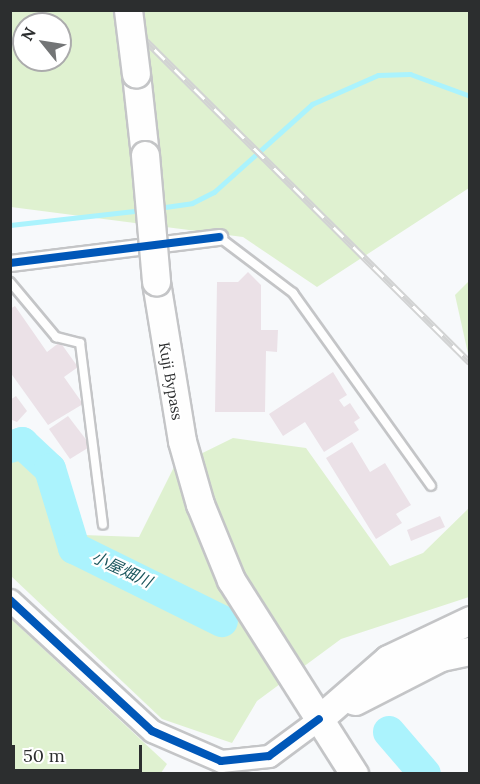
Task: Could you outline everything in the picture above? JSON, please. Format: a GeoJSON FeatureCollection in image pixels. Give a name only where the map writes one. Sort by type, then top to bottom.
{"type":"FeatureCollection","features":[{"type":"Feature","properties":{"kind":"highway","name":"Kuji Bypass"},"geometry":{"type":"LineString","coordinates":[[128,10],[165,353],[200,504],[231,580],[354,774]]}},
{"type":"Feature","properties":{"kind":"highway"},"geometry":{"type":"LineString","coordinates":[[319,719],[388,659],[470,620]]}},
{"type":"Feature","properties":{"kind":"highway"},"geometry":{"type":"LineString","coordinates":[[319,719],[441,657],[470,651]]}},
{"type":"Feature","properties":{"kind":"street"},"geometry":{"type":"LineString","coordinates":[[10,263],[219,237]]}},
{"type":"Feature","properties":{"kind":"street"},"geometry":{"type":"LineString","coordinates":[[10,600],[152,731],[221,761],[269,756],[319,719]]}},
{"type":"Feature","properties":{"kind":"lane"},"geometry":{"type":"LineString","coordinates":[[219,237],[293,293],[431,486]]}},
{"type":"Feature","properties":{"kind":"lane"},"geometry":{"type":"LineString","coordinates":[[10,282],[56,337],[80,343],[103,525]]}},
{"type":"Feature","properties":{"kind":"green space"},"geometry":{"type":"Polygon","coordinates":[[[10,11],[469,11],[469,188],[317,287],[243,237],[11,207],[10,11]]]}},
{"type":"Feature","properties":{"kind":"green space"},"geometry":{"type":"Polygon","coordinates":[[[469,281],[469,358],[455,295],[469,281]]]}},
{"type":"Feature","properties":{"kind":"green space"},"geometry":{"type":"Polygon","coordinates":[[[27,431],[83,535],[139,537],[174,467],[233,438],[306,448],[390,566],[423,553],[469,508],[469,597],[341,639],[257,701],[232,743],[162,719],[11,576],[10,437],[27,431]]]}},
{"type":"Feature","properties":{"kind":"green space"},"geometry":{"type":"Polygon","coordinates":[[[10,618],[167,764],[161,773],[11,773],[10,618]]]}},
{"type":"Feature","properties":{"kind":"building"},"geometry":{"type":"Polygon","coordinates":[[[248,272],[261,285],[261,330],[278,330],[277,352],[266,351],[265,412],[215,412],[217,282],[238,282],[248,272]]]}},
{"type":"Feature","properties":{"kind":"building"},"geometry":{"type":"Polygon","coordinates":[[[15,306],[47,352],[60,342],[78,367],[64,377],[83,404],[48,425],[10,372],[10,309],[15,306]]]}},
{"type":"Feature","properties":{"kind":"building"},"geometry":{"type":"Polygon","coordinates":[[[333,372],[347,395],[339,400],[344,407],[350,403],[360,418],[354,422],[359,430],[324,452],[305,422],[283,436],[269,414],[333,372]]]}},
{"type":"Feature","properties":{"kind":"building"},"geometry":{"type":"Polygon","coordinates":[[[16,396],[27,411],[17,422],[10,419],[10,400],[16,396]]]}},
{"type":"Feature","properties":{"kind":"building"},"geometry":{"type":"Polygon","coordinates":[[[68,416],[91,446],[70,459],[49,429],[68,416]]]}},
{"type":"Feature","properties":{"kind":"building"},"geometry":{"type":"Polygon","coordinates":[[[352,442],[370,472],[385,463],[411,505],[396,514],[402,523],[376,539],[326,458],[352,442]]]}},
{"type":"Feature","properties":{"kind":"building"},"geometry":{"type":"Polygon","coordinates":[[[440,516],[445,527],[411,541],[407,530],[440,516]]]}},
{"type":"Feature","properties":{"kind":"waterway"},"geometry":{"type":"LineString","coordinates":[[158,208],[192,203],[214,192],[312,104],[378,75],[410,74],[470,96]]}},
{"type":"Feature","properties":{"kind":"waterway"},"geometry":{"type":"LineString","coordinates":[[10,225],[143,210]]}},
{"type":"Feature","properties":{"kind":"waterway","name":"小屋畑川"},"geometry":{"type":"LineString","coordinates":[[10,447],[22,443],[50,469],[74,548],[222,621]]}},
{"type":"Feature","properties":{"kind":"waterway","name":"小屋畑川"},"geometry":{"type":"LineString","coordinates":[[389,732],[425,774]]}},
{"type":"Feature","properties":{"kind":"railway"},"geometry":{"type":"LineString","coordinates":[[115,10],[470,362]]}},
{"type":"Feature","properties":{"kind":"cycle path"},"geometry":{"type":"LineString","coordinates":[[10,263],[219,237]]}},
{"type":"Feature","properties":{"kind":"cycle path"},"geometry":{"type":"LineString","coordinates":[[10,600],[152,731],[221,761],[269,756],[319,719]]}}]}
